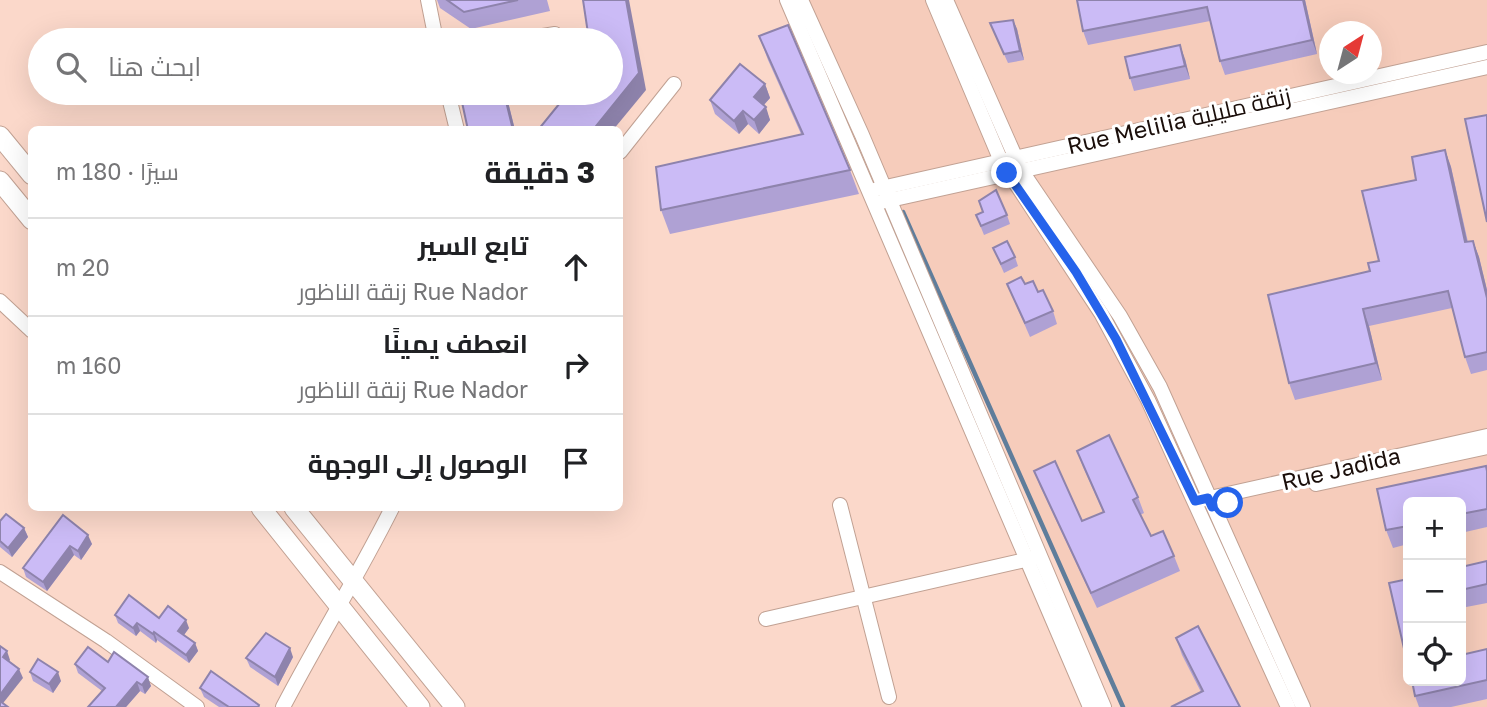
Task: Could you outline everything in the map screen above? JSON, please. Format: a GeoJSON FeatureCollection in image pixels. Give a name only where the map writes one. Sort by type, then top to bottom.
{"type":"FeatureCollection","features":[{"type":"Feature","properties":{"kind":"street"},"geometry":{"type":"LineString","coordinates":[[428,0],[434,28]]}},
{"type":"Feature","properties":{"kind":"street"},"geometry":{"type":"LineString","coordinates":[[788,0],[880,195]]}},
{"type":"Feature","properties":{"kind":"street"},"geometry":{"type":"LineString","coordinates":[[801,0],[880,195],[1034,558],[1104,707]]}},
{"type":"Feature","properties":{"kind":"street"},"geometry":{"type":"LineString","coordinates":[[933,0],[1011,166],[1096,277],[1143,355],[1175,419],[1203,504],[1288,707]]}},
{"type":"Feature","properties":{"kind":"street"},"geometry":{"type":"LineString","coordinates":[[946,0],[1011,166]]}},
{"type":"Feature","properties":{"kind":"street","name":"Rue Melilia زنقة مليلية"},"geometry":{"type":"LineString","coordinates":[[1011,166],[1487,52]]}},
{"type":"Feature","properties":{"kind":"street","name":"Rue Melilia زنقة مليلية"},"geometry":{"type":"LineString","coordinates":[[880,195],[1487,66]]}},
{"type":"Feature","properties":{"kind":"street"},"geometry":{"type":"LineString","coordinates":[[623,148],[674,84]]}},
{"type":"Feature","properties":{"kind":"street"},"geometry":{"type":"LineString","coordinates":[[451,105],[456,126]]}},
{"type":"Feature","properties":{"kind":"street"},"geometry":{"type":"LineString","coordinates":[[0,136],[28,170]]}},
{"type":"Feature","properties":{"kind":"street"},"geometry":{"type":"LineString","coordinates":[[0,181],[28,215]]}},
{"type":"Feature","properties":{"kind":"street"},"geometry":{"type":"LineString","coordinates":[[0,301],[28,327]]}},
{"type":"Feature","properties":{"kind":"street","name":"Rue Jadida"},"geometry":{"type":"LineString","coordinates":[[1203,504],[1487,436]]}},
{"type":"Feature","properties":{"kind":"street","name":"Rue Jadida"},"geometry":{"type":"LineString","coordinates":[[1203,504],[1487,447]]}},
{"type":"Feature","properties":{"kind":"street"},"geometry":{"type":"LineString","coordinates":[[1203,504],[1303,707]]}},
{"type":"Feature","properties":{"kind":"street"},"geometry":{"type":"LineString","coordinates":[[840,505],[889,697]]}},
{"type":"Feature","properties":{"kind":"street"},"geometry":{"type":"LineString","coordinates":[[263,511],[420,707]]}},
{"type":"Feature","properties":{"kind":"street"},"geometry":{"type":"LineString","coordinates":[[296,511],[455,707]]}},
{"type":"Feature","properties":{"kind":"street"},"geometry":{"type":"LineString","coordinates":[[283,707],[339,605],[354,584],[390,511]]}},
{"type":"Feature","properties":{"kind":"street"},"geometry":{"type":"LineString","coordinates":[[766,620],[1034,558]]}},
{"type":"Feature","properties":{"kind":"street"},"geometry":{"type":"LineString","coordinates":[[1034,558],[1090,707]]}},
{"type":"Feature","properties":{"kind":"street"},"geometry":{"type":"LineString","coordinates":[[0,572],[106,641],[197,707]]}},
{"type":"Feature","properties":{"kind":"shaded area"},"geometry":{"type":"Polygon","coordinates":[[[803,0],[1487,0],[1487,707],[1123,707],[803,0]]]}},
{"type":"Feature","properties":{"kind":"building"},"geometry":{"type":"Polygon","coordinates":[[[447,0],[518,0],[464,12],[447,0]]]}},
{"type":"Feature","properties":{"kind":"building"},"geometry":{"type":"Polygon","coordinates":[[[583,0],[626,0],[639,73],[623,93],[623,28],[587,28],[583,0]]]}},
{"type":"Feature","properties":{"kind":"building"},"geometry":{"type":"Polygon","coordinates":[[[1077,0],[1303,0],[1312,40],[1220,61],[1207,7],[1083,31],[1077,0]]]}},
{"type":"Feature","properties":{"kind":"building"},"geometry":{"type":"Polygon","coordinates":[[[1013,20],[1020,51],[1004,54],[990,23],[1013,20]]]}},
{"type":"Feature","properties":{"kind":"building"},"geometry":{"type":"Polygon","coordinates":[[[788,25],[850,170],[661,210],[656,167],[803,134],[759,36],[788,25]]]}},
{"type":"Feature","properties":{"kind":"building"},"geometry":{"type":"Polygon","coordinates":[[[1180,45],[1185,66],[1130,78],[1125,57],[1180,45]]]}},
{"type":"Feature","properties":{"kind":"building"},"geometry":{"type":"Polygon","coordinates":[[[740,64],[765,84],[754,97],[766,107],[754,120],[743,111],[734,121],[710,100],[740,64]]]}},
{"type":"Feature","properties":{"kind":"building"},"geometry":{"type":"Polygon","coordinates":[[[463,105],[507,105],[512,126],[467,126],[463,105]]]}},
{"type":"Feature","properties":{"kind":"building"},"geometry":{"type":"Polygon","coordinates":[[[558,105],[613,105],[596,126],[541,126],[558,105]]]}},
{"type":"Feature","properties":{"kind":"building"},"geometry":{"type":"Polygon","coordinates":[[[1487,115],[1487,222],[1465,119],[1487,115]]]}},
{"type":"Feature","properties":{"kind":"building"},"geometry":{"type":"Polygon","coordinates":[[[1445,150],[1465,242],[1473,241],[1487,298],[1487,352],[1465,357],[1448,291],[1363,309],[1376,363],[1289,383],[1268,295],[1370,271],[1368,263],[1379,261],[1362,191],[1416,180],[1412,157],[1445,150]]]}},
{"type":"Feature","properties":{"kind":"building"},"geometry":{"type":"Polygon","coordinates":[[[996,190],[1007,215],[981,226],[976,215],[983,212],[979,201],[996,190]]]}},
{"type":"Feature","properties":{"kind":"building"},"geometry":{"type":"Polygon","coordinates":[[[1007,241],[1015,257],[1001,264],[993,248],[1007,241]]]}},
{"type":"Feature","properties":{"kind":"building"},"geometry":{"type":"Polygon","coordinates":[[[1021,277],[1025,284],[1033,281],[1038,292],[1043,290],[1053,311],[1025,323],[1007,284],[1021,277]]]}},
{"type":"Feature","properties":{"kind":"building"},"geometry":{"type":"Polygon","coordinates":[[[1109,435],[1138,497],[1133,500],[1151,536],[1163,531],[1174,556],[1091,593],[1034,471],[1055,461],[1082,521],[1104,512],[1077,451],[1109,435]]]}},
{"type":"Feature","properties":{"kind":"building"},"geometry":{"type":"Polygon","coordinates":[[[1486,466],[1487,509],[1466,513],[1466,497],[1403,497],[1403,527],[1386,530],[1377,489],[1486,466]]]}},
{"type":"Feature","properties":{"kind":"building"},"geometry":{"type":"Polygon","coordinates":[[[6,514],[24,528],[8,548],[0,541],[0,521],[6,514]]]}},
{"type":"Feature","properties":{"kind":"building"},"geometry":{"type":"Polygon","coordinates":[[[63,515],[88,535],[78,551],[70,546],[43,582],[23,568],[63,515]]]}},
{"type":"Feature","properties":{"kind":"building"},"geometry":{"type":"Polygon","coordinates":[[[1487,561],[1487,584],[1466,589],[1466,566],[1487,561]]]}},
{"type":"Feature","properties":{"kind":"building"},"geometry":{"type":"Polygon","coordinates":[[[1403,580],[1403,644],[1389,583],[1403,580]]]}},
{"type":"Feature","properties":{"kind":"building"},"geometry":{"type":"Polygon","coordinates":[[[129,595],[159,618],[168,606],[186,620],[178,631],[195,643],[186,655],[154,632],[153,634],[137,623],[133,628],[115,615],[129,595]]]}},
{"type":"Feature","properties":{"kind":"building"},"geometry":{"type":"Polygon","coordinates":[[[1198,626],[1240,707],[1171,707],[1203,691],[1176,638],[1198,626]]]}},
{"type":"Feature","properties":{"kind":"building"},"geometry":{"type":"Polygon","coordinates":[[[266,633],[290,648],[275,677],[246,658],[266,633]]]}},
{"type":"Feature","properties":{"kind":"building"},"geometry":{"type":"Polygon","coordinates":[[[0,646],[7,651],[3,657],[19,669],[0,695],[0,646]]]}},
{"type":"Feature","properties":{"kind":"building"},"geometry":{"type":"Polygon","coordinates":[[[88,647],[108,662],[114,652],[148,677],[142,685],[137,682],[116,707],[88,707],[105,688],[75,664],[88,647]]]}},
{"type":"Feature","properties":{"kind":"building"},"geometry":{"type":"Polygon","coordinates":[[[1487,649],[1487,680],[1466,685],[1466,654],[1487,649]]]}},
{"type":"Feature","properties":{"kind":"building"},"geometry":{"type":"Polygon","coordinates":[[[38,659],[58,672],[49,684],[30,672],[38,659]]]}},
{"type":"Feature","properties":{"kind":"building"},"geometry":{"type":"Polygon","coordinates":[[[211,671],[259,705],[258,707],[229,707],[200,688],[211,671]]]}},
{"type":"Feature","properties":{"kind":"building"},"geometry":{"type":"Polygon","coordinates":[[[1413,686],[1460,686],[1415,696],[1413,686]]]}},
{"type":"Feature","properties":{"kind":"waterway"},"geometry":{"type":"LineString","coordinates":[[903,212],[1123,707]]}},
{"type":"Feature","properties":{"kind":"route"},"geometry":{"type":"LineString","coordinates":[[1007,173],[1076,272],[1116,339],[1195,501],[1208,498],[1212,507],[1228,503]]}}]}
